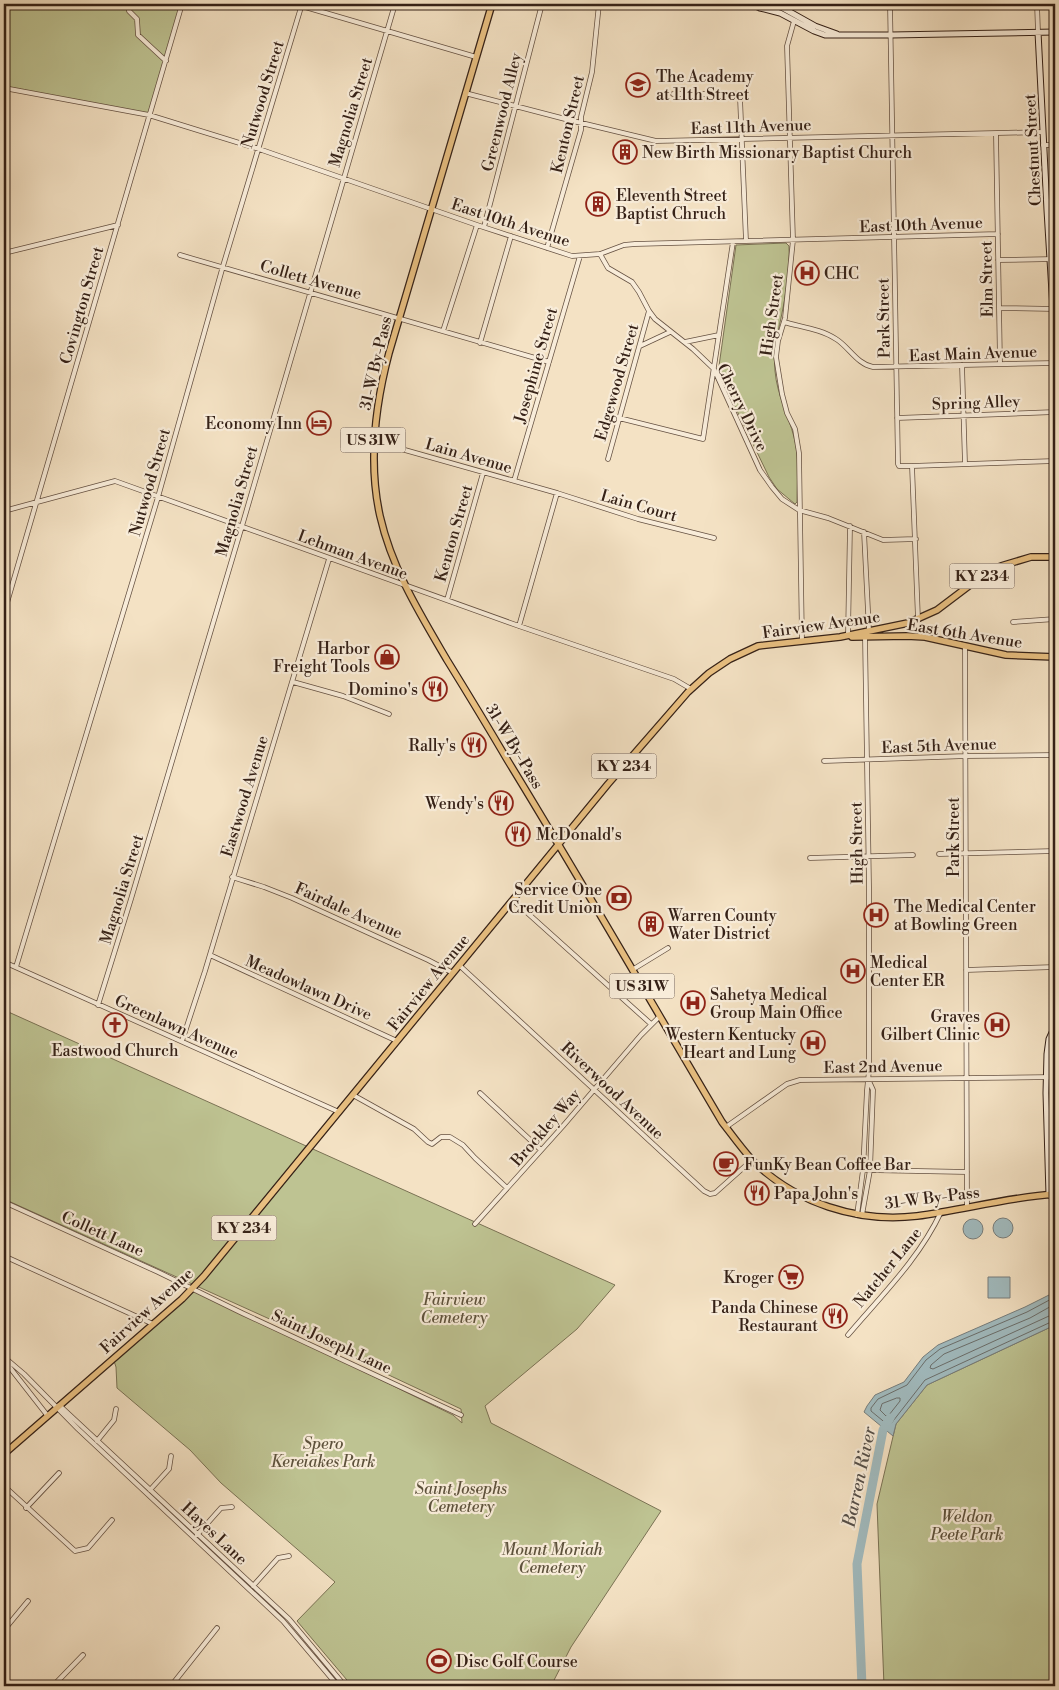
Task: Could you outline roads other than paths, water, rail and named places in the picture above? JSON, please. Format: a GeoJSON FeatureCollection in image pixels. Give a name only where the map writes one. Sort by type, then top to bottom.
{"type":"FeatureCollection","features":[{"type":"Feature","properties":{"kind":"main road","name":"31-W By-Pass"},"geometry":{"type":"LineString","coordinates":[[492,4],[431,209],[387,363],[379,398],[373,441],[374,479],[380,515],[389,549],[404,585],[434,639],[726,1127],[752,1160],[771,1176],[799,1194],[827,1207],[860,1215],[896,1217],[1052,1195]]}},
{"type":"Feature","properties":{"kind":"main road","name":"KY 234"},"geometry":{"type":"LineString","coordinates":[[918,620],[937,610],[993,570],[1024,558],[1035,556],[1055,557]]}},
{"type":"Feature","properties":{"kind":"main road","name":"Fairview Avenue"},"geometry":{"type":"LineString","coordinates":[[4,1454],[153,1324],[208,1271],[608,784],[691,689],[718,666],[749,649],[763,645],[840,637],[869,630],[894,627],[918,620]]}},
{"type":"Feature","properties":{"kind":"main road","name":"East 6th Avenue"},"geometry":{"type":"LineString","coordinates":[[840,637],[919,636],[1006,655],[1055,657]]}},
{"type":"Feature","properties":{"kind":"street"},"geometry":{"type":"LineString","coordinates":[[128,4],[128,11],[137,21],[138,35],[166,61]]}},
{"type":"Feature","properties":{"kind":"street","name":"Covington Street"},"geometry":{"type":"LineString","coordinates":[[4,613],[182,4]]}},
{"type":"Feature","properties":{"kind":"street"},"geometry":{"type":"LineString","coordinates":[[296,4],[476,57]]}},
{"type":"Feature","properties":{"kind":"street","name":"Magnolia Street"},"geometry":{"type":"LineString","coordinates":[[98,1005],[242,526],[395,4]]}},
{"type":"Feature","properties":{"kind":"street","name":"Greenwood Alley"},"geometry":{"type":"LineString","coordinates":[[484,227],[542,4]]}},
{"type":"Feature","properties":{"kind":"street","name":"Kenton Street"},"geometry":{"type":"LineString","coordinates":[[547,248],[581,130],[590,83],[599,4]]}},
{"type":"Feature","properties":{"kind":"street"},"geometry":{"type":"LineString","coordinates":[[752,4],[780,13],[825,35],[1055,32]]}},
{"type":"Feature","properties":{"kind":"street"},"geometry":{"type":"LineString","coordinates":[[769,4],[788,7],[795,14],[815,26],[840,35]]}},
{"type":"Feature","properties":{"kind":"street","name":"Park Street"},"geometry":{"type":"LineString","coordinates":[[890,4],[898,464],[900,466],[912,466]]}},
{"type":"Feature","properties":{"kind":"street","name":"Chestnut Street"},"geometry":{"type":"LineString","coordinates":[[1037,4],[1043,132],[1053,259],[1055,385]]}},
{"type":"Feature","properties":{"kind":"street","name":"Nutwood Street"},"geometry":{"type":"LineString","coordinates":[[16,967],[158,496],[223,266],[302,5]]}},
{"type":"Feature","properties":{"kind":"street","name":"High Street"},"geometry":{"type":"LineString","coordinates":[[794,21],[787,46],[793,240],[784,322],[777,345],[777,369],[785,406],[798,443],[802,641]]}},
{"type":"Feature","properties":{"kind":"street","name":"East 10th Avenue"},"geometry":{"type":"LineString","coordinates":[[4,88],[149,115],[259,149],[564,254],[580,256],[600,254],[624,245],[635,244],[998,234]]}},
{"type":"Feature","properties":{"kind":"street","name":"East 11th Avenue"},"geometry":{"type":"LineString","coordinates":[[465,92],[656,141],[1043,132]]}},
{"type":"Feature","properties":{"kind":"street"},"geometry":{"type":"LineString","coordinates":[[673,94],[738,95],[741,101],[746,241]]}},
{"type":"Feature","properties":{"kind":"street","name":"Elm Street"},"geometry":{"type":"LineString","coordinates":[[996,134],[1000,364]]}},
{"type":"Feature","properties":{"kind":"street"},"geometry":{"type":"LineString","coordinates":[[1044,145],[1055,145]]}},
{"type":"Feature","properties":{"kind":"street"},"geometry":{"type":"LineString","coordinates":[[4,253],[118,225]]}},
{"type":"Feature","properties":{"kind":"street"},"geometry":{"type":"LineString","coordinates":[[443,331],[477,225]]}},
{"type":"Feature","properties":{"kind":"street"},"geometry":{"type":"LineString","coordinates":[[480,343],[511,236]]}},
{"type":"Feature","properties":{"kind":"street"},"geometry":{"type":"LineString","coordinates":[[619,418],[704,438],[733,242]]}},
{"type":"Feature","properties":{"kind":"street","name":"Cherry Drive"},"geometry":{"type":"LineString","coordinates":[[600,254],[608,268],[632,282],[649,312],[670,332],[685,342],[714,370],[750,450],[768,482],[782,499],[799,510]]}},
{"type":"Feature","properties":{"kind":"street","name":"Collett Avenue"},"geometry":{"type":"LineString","coordinates":[[180,255],[549,362]]}},
{"type":"Feature","properties":{"kind":"street","name":"Josephine Street"},"geometry":{"type":"LineString","coordinates":[[514,481],[580,256]]}},
{"type":"Feature","properties":{"kind":"street"},"geometry":{"type":"LineString","coordinates":[[998,260],[1053,259]]}},
{"type":"Feature","properties":{"kind":"street"},"geometry":{"type":"LineString","coordinates":[[999,308],[1054,309]]}},
{"type":"Feature","properties":{"kind":"street","name":"Edgewood Street"},"geometry":{"type":"LineString","coordinates":[[608,459],[649,312]]}},
{"type":"Feature","properties":{"kind":"street","name":"East Main Avenue"},"geometry":{"type":"LineString","coordinates":[[784,322],[834,337],[863,363],[869,366],[1055,363]]}},
{"type":"Feature","properties":{"kind":"street"},"geometry":{"type":"LineString","coordinates":[[640,346],[670,332]]}},
{"type":"Feature","properties":{"kind":"street"},"geometry":{"type":"LineString","coordinates":[[685,342],[719,335]]}},
{"type":"Feature","properties":{"kind":"street"},"geometry":{"type":"LineString","coordinates":[[962,365],[965,464]]}},
{"type":"Feature","properties":{"kind":"street","name":"Spring Alley"},"geometry":{"type":"LineString","coordinates":[[897,418],[1055,412]]}},
{"type":"Feature","properties":{"kind":"street","name":"Lain Avenue"},"geometry":{"type":"LineString","coordinates":[[373,441],[557,493]]}},
{"type":"Feature","properties":{"kind":"street"},"geometry":{"type":"LineString","coordinates":[[918,620],[912,466],[1055,461]]}},
{"type":"Feature","properties":{"kind":"street","name":"Kenton Street"},"geometry":{"type":"LineString","coordinates":[[447,600],[483,473]]}},
{"type":"Feature","properties":{"kind":"street","name":"Lehman Avenue"},"geometry":{"type":"LineString","coordinates":[[4,511],[114,481],[329,559],[674,679],[691,689]]}},
{"type":"Feature","properties":{"kind":"street"},"geometry":{"type":"LineString","coordinates":[[519,626],[557,493]]}},
{"type":"Feature","properties":{"kind":"street","name":"Lain Court"},"geometry":{"type":"LineString","coordinates":[[557,493],[638,519],[714,538]]}},
{"type":"Feature","properties":{"kind":"street"},"geometry":{"type":"LineString","coordinates":[[799,510],[828,518],[883,540],[916,539]]}},
{"type":"Feature","properties":{"kind":"street"},"geometry":{"type":"LineString","coordinates":[[848,635],[850,526]]}},
{"type":"Feature","properties":{"kind":"street"},"geometry":{"type":"LineString","coordinates":[[864,532],[869,630]]}},
{"type":"Feature","properties":{"kind":"street","name":"Eastwood Avenue"},"geometry":{"type":"LineString","coordinates":[[182,1041],[210,955],[329,559]]}},
{"type":"Feature","properties":{"kind":"street"},"geometry":{"type":"LineString","coordinates":[[1013,622],[1055,619]]}},
{"type":"Feature","properties":{"kind":"street","name":"High Street"},"geometry":{"type":"LineString","coordinates":[[865,637],[869,856],[868,1079]]}},
{"type":"Feature","properties":{"kind":"street","name":"Park Street"},"geometry":{"type":"LineString","coordinates":[[966,646],[967,1208]]}},
{"type":"Feature","properties":{"kind":"street"},"geometry":{"type":"LineString","coordinates":[[293,682],[343,696],[389,714]]}},
{"type":"Feature","properties":{"kind":"street","name":"East 5th Avenue"},"geometry":{"type":"LineString","coordinates":[[824,761],[1055,754]]}},
{"type":"Feature","properties":{"kind":"street"},"geometry":{"type":"LineString","coordinates":[[939,854],[1055,851]]}},
{"type":"Feature","properties":{"kind":"street"},"geometry":{"type":"LineString","coordinates":[[810,858],[913,855]]}},
{"type":"Feature","properties":{"kind":"street","name":"Fairdale Avenue"},"geometry":{"type":"LineString","coordinates":[[232,877],[292,898],[453,973]]}},
{"type":"Feature","properties":{"kind":"street"},"geometry":{"type":"LineString","coordinates":[[513,900],[651,1024]]}},
{"type":"Feature","properties":{"kind":"street"},"geometry":{"type":"LineString","coordinates":[[632,970],[668,948]]}},
{"type":"Feature","properties":{"kind":"street","name":"Meadowlawn Drive"},"geometry":{"type":"LineString","coordinates":[[210,955],[397,1041]]}},
{"type":"Feature","properties":{"kind":"street","name":"Greenlawn Avenue"},"geometry":{"type":"LineString","coordinates":[[4,962],[340,1112]]}},
{"type":"Feature","properties":{"kind":"street","name":"Riverwood Avenue"},"geometry":{"type":"LineString","coordinates":[[459,966],[700,1189],[708,1194],[717,1192],[752,1160]]}},
{"type":"Feature","properties":{"kind":"street"},"geometry":{"type":"LineString","coordinates":[[966,970],[1055,967]]}},
{"type":"Feature","properties":{"kind":"street","name":"Brockley Way"},"geometry":{"type":"LineString","coordinates":[[475,1224],[659,1016]]}},
{"type":"Feature","properties":{"kind":"street"},"geometry":{"type":"LineString","coordinates":[[1052,1195],[1046,1077],[1048,1043],[1055,1026]]}},
{"type":"Feature","properties":{"kind":"street","name":"East 2nd Avenue"},"geometry":{"type":"LineString","coordinates":[[726,1127],[791,1082],[800,1080],[1055,1076]]}},
{"type":"Feature","properties":{"kind":"street"},"geometry":{"type":"LineString","coordinates":[[860,1215],[868,1079]]}},
{"type":"Feature","properties":{"kind":"street"},"geometry":{"type":"LineString","coordinates":[[860,1215],[870,1170],[873,1090],[868,1079]]}},
{"type":"Feature","properties":{"kind":"street"},"geometry":{"type":"LineString","coordinates":[[480,1093],[542,1150]]}},
{"type":"Feature","properties":{"kind":"street"},"geometry":{"type":"LineString","coordinates":[[353,1094],[414,1129],[432,1144],[441,1137],[450,1137],[463,1144],[507,1188]]}},
{"type":"Feature","properties":{"kind":"street"},"geometry":{"type":"LineString","coordinates":[[864,1170],[967,1172]]}},
{"type":"Feature","properties":{"kind":"street","name":"Collett Lane"},"geometry":{"type":"LineString","coordinates":[[4,1202],[192,1288]]}},
{"type":"Feature","properties":{"kind":"street","name":"Natcher Lane"},"geometry":{"type":"LineString","coordinates":[[848,1335],[915,1256],[933,1230],[941,1212]]}},
{"type":"Feature","properties":{"kind":"street"},"geometry":{"type":"LineString","coordinates":[[4,1256],[153,1324]]}},
{"type":"Feature","properties":{"kind":"street","name":"Saint Joseph Lane"},"geometry":{"type":"LineString","coordinates":[[192,1288],[226,1306],[461,1415]]}},
{"type":"Feature","properties":{"kind":"street"},"geometry":{"type":"LineString","coordinates":[[4,1359],[47,1415]]}},
{"type":"Feature","properties":{"kind":"street","name":"Hayes Lane"},"geometry":{"type":"LineString","coordinates":[[4,1359],[24,1374],[148,1492],[198,1534],[286,1623],[338,1686]]}},
{"type":"Feature","properties":{"kind":"street"},"geometry":{"type":"LineString","coordinates":[[95,1443],[114,1420],[116,1409]]}},
{"type":"Feature","properties":{"kind":"street"},"geometry":{"type":"LineString","coordinates":[[148,1492],[170,1469],[171,1456]]}},
{"type":"Feature","properties":{"kind":"street"},"geometry":{"type":"LineString","coordinates":[[26,1508],[59,1473]]}},
{"type":"Feature","properties":{"kind":"street"},"geometry":{"type":"LineString","coordinates":[[4,1486],[75,1551],[88,1548],[112,1520]]}},
{"type":"Feature","properties":{"kind":"street","name":"Hayes Lane"},"geometry":{"type":"LineString","coordinates":[[148,1492],[194,1539],[293,1624],[346,1686]]}},
{"type":"Feature","properties":{"kind":"street"},"geometry":{"type":"LineString","coordinates":[[194,1539],[221,1508],[232,1506]]}},
{"type":"Feature","properties":{"kind":"street"},"geometry":{"type":"LineString","coordinates":[[252,1588],[278,1558],[289,1556]]}},
{"type":"Feature","properties":{"kind":"street"},"geometry":{"type":"LineString","coordinates":[[4,1630],[28,1601]]}},
{"type":"Feature","properties":{"kind":"street"},"geometry":{"type":"LineString","coordinates":[[171,1686],[217,1628]]}},
{"type":"Feature","properties":{"kind":"street"},"geometry":{"type":"LineString","coordinates":[[53,1686],[83,1655]]}},
{"type":"Feature","properties":{"kind":"street"},"geometry":{"type":"LineString","coordinates":[[134,1686],[145,1684],[156,1686]]}},
{"type":"Feature","properties":{"kind":"water"},"geometry":{"type":"Polygon","coordinates":[[[1003,1218],[1010,1221],[1013,1228],[1010,1235],[1003,1238],[996,1235],[993,1228],[996,1221],[1003,1218]]]}},
{"type":"Feature","properties":{"kind":"water"},"geometry":{"type":"Polygon","coordinates":[[[973,1219],[980,1222],[983,1229],[980,1236],[973,1239],[966,1236],[963,1229],[966,1222],[973,1219]]]}},
{"type":"Feature","properties":{"kind":"water"},"geometry":{"type":"Polygon","coordinates":[[[988,1277],[1010,1277],[1010,1298],[988,1298],[988,1277]]]}},
{"type":"Feature","properties":{"kind":"water"},"geometry":{"type":"Polygon","coordinates":[[[1055,1292],[1055,1325],[927,1385],[896,1424],[893,1436],[864,1412],[875,1395],[904,1382],[923,1357],[938,1345],[1055,1292]]]}},
{"type":"Feature","properties":{"kind":"waterway","name":"Barren River"},"geometry":{"type":"LineString","coordinates":[[862,1686],[857,1564],[883,1430],[890,1418]]}},
{"type":"Feature","properties":{"kind":"place","name":"The Academy at 11th Street"},"geometry":{"type":"Point","coordinates":[638,85]}},
{"type":"Feature","properties":{"kind":"place","name":"New Birth Missionary Baptist Church"},"geometry":{"type":"Point","coordinates":[625,152]}},
{"type":"Feature","properties":{"kind":"place","name":"Eleventh Street Baptist Chruch"},"geometry":{"type":"Point","coordinates":[598,204]}},
{"type":"Feature","properties":{"kind":"place","name":"CHC"},"geometry":{"type":"Point","coordinates":[807,273]}},
{"type":"Feature","properties":{"kind":"place","name":"Economy Inn"},"geometry":{"type":"Point","coordinates":[319,423]}},
{"type":"Feature","properties":{"kind":"place","name":"Harbor Freight Tools"},"geometry":{"type":"Point","coordinates":[387,657]}},
{"type":"Feature","properties":{"kind":"place","name":"Domino's"},"geometry":{"type":"Point","coordinates":[435,689]}},
{"type":"Feature","properties":{"kind":"place","name":"Rally's"},"geometry":{"type":"Point","coordinates":[474,745]}},
{"type":"Feature","properties":{"kind":"place","name":"Wendy's"},"geometry":{"type":"Point","coordinates":[501,803]}},
{"type":"Feature","properties":{"kind":"place","name":"McDonald's"},"geometry":{"type":"Point","coordinates":[518,834]}},
{"type":"Feature","properties":{"kind":"place","name":"Service One Credit Union"},"geometry":{"type":"Point","coordinates":[619,898]}},
{"type":"Feature","properties":{"kind":"place","name":"The Medical Center at Bowling Green"},"geometry":{"type":"Point","coordinates":[876,915]}},
{"type":"Feature","properties":{"kind":"place","name":"Warren County Water District"},"geometry":{"type":"Point","coordinates":[651,924]}},
{"type":"Feature","properties":{"kind":"place","name":"Medical Center ER"},"geometry":{"type":"Point","coordinates":[853,971]}},
{"type":"Feature","properties":{"kind":"place","name":"Sahetya Medical Group Main Office"},"geometry":{"type":"Point","coordinates":[693,1003]}},
{"type":"Feature","properties":{"kind":"place","name":"Eastwood Church"},"geometry":{"type":"Point","coordinates":[115,1025]}},
{"type":"Feature","properties":{"kind":"place","name":"Graves Gilbert Clinic"},"geometry":{"type":"Point","coordinates":[997,1025]}},
{"type":"Feature","properties":{"kind":"place","name":"Western Kentucky Heart and Lung"},"geometry":{"type":"Point","coordinates":[813,1043]}},
{"type":"Feature","properties":{"kind":"place","name":"FunKy Bean Coffee Bar"},"geometry":{"type":"Point","coordinates":[726,1164]}},
{"type":"Feature","properties":{"kind":"place","name":"Papa John's"},"geometry":{"type":"Point","coordinates":[757,1193]}},
{"type":"Feature","properties":{"kind":"place","name":"Kroger"},"geometry":{"type":"Point","coordinates":[791,1277]}},
{"type":"Feature","properties":{"kind":"place","name":"Panda Chinese Restaurant"},"geometry":{"type":"Point","coordinates":[835,1316]}},
{"type":"Feature","properties":{"kind":"place","name":"Disc Golf Course"},"geometry":{"type":"Point","coordinates":[439,1661]}},
{"type":"Feature","properties":{"kind":"park label","name":"Fairview Cemetery"},"geometry":{"type":"Point","coordinates":[454,1308]}},
{"type":"Feature","properties":{"kind":"park label","name":"Spero Kereiakes Park"},"geometry":{"type":"Point","coordinates":[323,1452]}},
{"type":"Feature","properties":{"kind":"park label","name":"Saint Josephs Cemetery"},"geometry":{"type":"Point","coordinates":[461,1497]}},
{"type":"Feature","properties":{"kind":"park label","name":"Weldon Peete Park"},"geometry":{"type":"Point","coordinates":[967,1525]}},
{"type":"Feature","properties":{"kind":"park label","name":"Mount Moriah Cemetery"},"geometry":{"type":"Point","coordinates":[552,1558]}}]}
